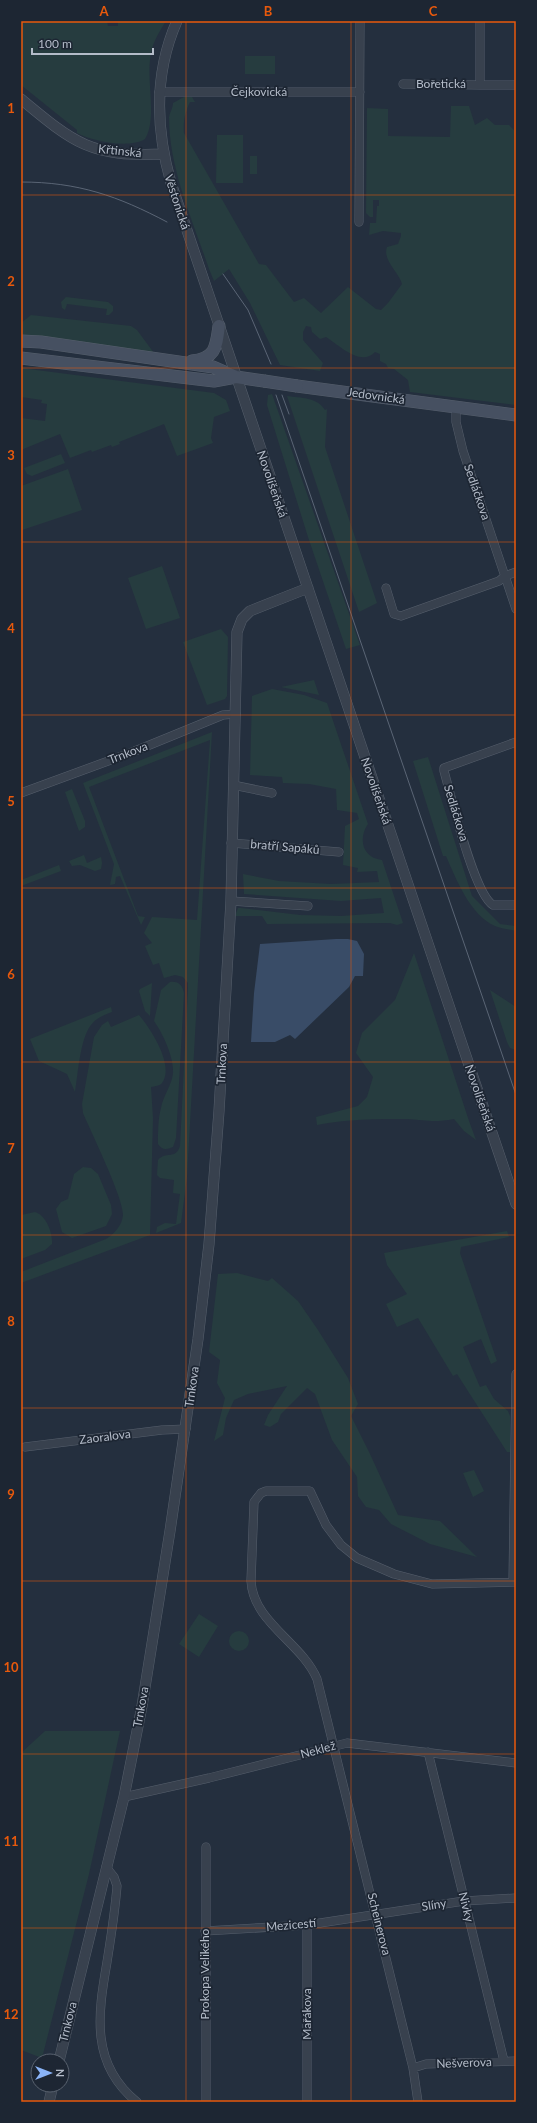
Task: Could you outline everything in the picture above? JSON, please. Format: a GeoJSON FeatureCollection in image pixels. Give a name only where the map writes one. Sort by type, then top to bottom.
{"type":"FeatureCollection","features":[{"type":"Feature","properties":{"kind":"main road"},"geometry":{"type":"LineString","coordinates":[[181,363],[202,360],[209,356],[215,349],[219,326]]}},
{"type":"Feature","properties":{"kind":"main road","name":"Jedovnická"},"geometry":{"type":"LineString","coordinates":[[21,341],[41,342],[219,368],[236,377]]}},
{"type":"Feature","properties":{"kind":"main road","name":"Jedovnická"},"geometry":{"type":"LineString","coordinates":[[21,358],[214,381],[236,377],[516,415]]}},
{"type":"Feature","properties":{"kind":"street","name":"Věstonická"},"geometry":{"type":"LineString","coordinates":[[177,21],[162,65],[159,92],[163,154],[171,183],[236,377]]}},
{"type":"Feature","properties":{"kind":"street"},"geometry":{"type":"LineString","coordinates":[[359,222],[360,21]]}},
{"type":"Feature","properties":{"kind":"street","name":"Bořetická"},"geometry":{"type":"LineString","coordinates":[[480,21],[480,84]]}},
{"type":"Feature","properties":{"kind":"street","name":"Bořetická"},"geometry":{"type":"LineString","coordinates":[[403,84],[516,85]]}},
{"type":"Feature","properties":{"kind":"street","name":"Čejkovická"},"geometry":{"type":"LineString","coordinates":[[159,92],[360,92]]}},
{"type":"Feature","properties":{"kind":"street","name":"Křtinská"},"geometry":{"type":"LineString","coordinates":[[21,99],[74,141],[97,150],[120,154],[163,154]]}},
{"type":"Feature","properties":{"kind":"street","name":"Novolíšeňská"},"geometry":{"type":"LineString","coordinates":[[236,377],[516,1204]]}},
{"type":"Feature","properties":{"kind":"street","name":"Sedláčkova"},"geometry":{"type":"LineString","coordinates":[[456,407],[456,422],[463,451],[516,609]]}},
{"type":"Feature","properties":{"kind":"street"},"geometry":{"type":"LineString","coordinates":[[386,588],[394,614],[401,616],[500,581],[505,576],[516,572]]}},
{"type":"Feature","properties":{"kind":"street","name":"Trnkova"},"geometry":{"type":"LineString","coordinates":[[60,2053],[124,1797],[148,1672],[186,1429],[199,1331],[218,1142],[231,901],[237,636],[242,619],[250,611],[308,588]]}},
{"type":"Feature","properties":{"kind":"street","name":"Trnkova"},"geometry":{"type":"LineString","coordinates":[[21,793],[130,753],[223,715],[236,714]]}},
{"type":"Feature","properties":{"kind":"street","name":"Sedláčkova"},"geometry":{"type":"LineString","coordinates":[[516,742],[444,768],[460,828],[484,895],[493,905],[516,905]]}},
{"type":"Feature","properties":{"kind":"street"},"geometry":{"type":"LineString","coordinates":[[233,785],[272,793]]}},
{"type":"Feature","properties":{"kind":"street","name":"bratří Sapáků"},"geometry":{"type":"LineString","coordinates":[[232,843],[339,852]]}},
{"type":"Feature","properties":{"kind":"street"},"geometry":{"type":"LineString","coordinates":[[231,901],[308,906]]}},
{"type":"Feature","properties":{"kind":"street"},"geometry":{"type":"LineString","coordinates":[[514,1582],[516,1374]]}},
{"type":"Feature","properties":{"kind":"street","name":"Zaoralova"},"geometry":{"type":"LineString","coordinates":[[26,1447],[162,1430],[186,1429]]}},
{"type":"Feature","properties":{"kind":"street","name":"Scheinerova"},"geometry":{"type":"LineString","coordinates":[[418,2102],[413,2068],[376,1914],[314,1673],[261,1610],[253,1592],[251,1581],[254,1502],[261,1493],[266,1491],[310,1491],[326,1526],[341,1545],[357,1558],[394,1574],[432,1584],[514,1582]]}},
{"type":"Feature","properties":{"kind":"street","name":"Neklež"},"geometry":{"type":"LineString","coordinates":[[124,1797],[209,1778],[347,1743],[516,1763]]}},
{"type":"Feature","properties":{"kind":"street","name":"Nivky"},"geometry":{"type":"LineString","coordinates":[[428,1752],[504,2061]]}},
{"type":"Feature","properties":{"kind":"street","name":"Prokopa Velikého"},"geometry":{"type":"LineString","coordinates":[[206,1847],[206,2102]]}},
{"type":"Feature","properties":{"kind":"street"},"geometry":{"type":"LineString","coordinates":[[106,1867],[114,1876],[117,1886],[100,2000],[100,2038],[111,2070],[120,2085],[137,2102]]}},
{"type":"Feature","properties":{"kind":"street","name":"Slíny"},"geometry":{"type":"LineString","coordinates":[[376,1914],[464,1901],[516,1898]]}},
{"type":"Feature","properties":{"kind":"street","name":"Mezicestí"},"geometry":{"type":"LineString","coordinates":[[205,1931],[307,1925],[376,1914]]}},
{"type":"Feature","properties":{"kind":"street","name":"Mařákova"},"geometry":{"type":"LineString","coordinates":[[307,1925],[307,2102]]}},
{"type":"Feature","properties":{"kind":"street","name":"Nešverova"},"geometry":{"type":"LineString","coordinates":[[413,2068],[426,2064],[516,2061]]}},
{"type":"Feature","properties":{"kind":"green space"},"geometry":{"type":"Polygon","coordinates":[[[21,21],[107,21],[108,26],[118,26],[118,21],[166,21],[155,40],[152,49],[149,69],[151,112],[149,131],[145,139],[138,142],[120,144],[92,139],[77,133],[77,130],[21,85],[21,21]]]}},
{"type":"Feature","properties":{"kind":"green space"},"geometry":{"type":"Polygon","coordinates":[[[245,56],[275,56],[275,74],[245,74],[245,56]]]}},
{"type":"Feature","properties":{"kind":"green space"},"geometry":{"type":"Polygon","coordinates":[[[184,97],[192,97],[195,102],[190,102],[187,110],[184,121],[184,133],[259,264],[266,265],[294,302],[304,298],[321,313],[348,287],[376,309],[381,310],[402,284],[387,257],[386,252],[387,247],[398,244],[401,233],[383,231],[369,235],[370,223],[376,223],[377,206],[379,206],[379,200],[373,200],[373,217],[370,217],[366,213],[367,108],[388,109],[388,136],[450,137],[451,106],[469,106],[475,125],[487,118],[495,125],[509,125],[516,132],[516,405],[410,392],[408,380],[394,369],[388,368],[386,364],[380,361],[380,354],[375,352],[369,356],[363,357],[350,354],[326,337],[320,339],[312,332],[311,327],[306,326],[303,332],[303,340],[323,363],[320,371],[280,365],[250,303],[229,269],[214,281],[189,214],[173,156],[169,117],[173,103],[184,97]]]}},
{"type":"Feature","properties":{"kind":"green space"},"geometry":{"type":"Polygon","coordinates":[[[217,135],[243,135],[243,183],[216,183],[217,135]]]}},
{"type":"Feature","properties":{"kind":"green space"},"geometry":{"type":"Polygon","coordinates":[[[250,156],[257,156],[257,174],[250,174],[250,156]]]}},
{"type":"Feature","properties":{"kind":"green space"},"geometry":{"type":"Polygon","coordinates":[[[66,297],[108,302],[113,306],[113,311],[109,315],[106,315],[107,309],[67,304],[65,310],[62,308],[61,302],[66,297]]]}},
{"type":"Feature","properties":{"kind":"green space"},"geometry":{"type":"Polygon","coordinates":[[[31,315],[131,326],[137,330],[154,353],[21,337],[21,323],[31,315]]]}},
{"type":"Feature","properties":{"kind":"green space"},"geometry":{"type":"Polygon","coordinates":[[[21,368],[214,393],[226,400],[230,411],[214,417],[211,438],[213,443],[177,456],[164,424],[119,442],[120,444],[112,447],[111,445],[92,452],[91,450],[70,458],[60,434],[21,450],[21,418],[45,421],[47,404],[41,403],[42,400],[21,397],[21,368]]]}},
{"type":"Feature","properties":{"kind":"green space"},"geometry":{"type":"Polygon","coordinates":[[[272,394],[360,645],[346,649],[308,537],[267,405],[268,395],[272,394]]]}},
{"type":"Feature","properties":{"kind":"green space"},"geometry":{"type":"Polygon","coordinates":[[[287,396],[313,400],[325,410],[327,409],[325,447],[377,603],[359,612],[287,396]]]}},
{"type":"Feature","properties":{"kind":"green space"},"geometry":{"type":"Polygon","coordinates":[[[61,454],[65,463],[32,476],[27,474],[24,468],[61,454]]]}},
{"type":"Feature","properties":{"kind":"green space"},"geometry":{"type":"Polygon","coordinates":[[[68,469],[82,510],[22,530],[21,486],[68,469]]]}},
{"type":"Feature","properties":{"kind":"green space"},"geometry":{"type":"Polygon","coordinates":[[[162,566],[180,618],[146,629],[128,578],[162,566]]]}},
{"type":"Feature","properties":{"kind":"green space"},"geometry":{"type":"Polygon","coordinates":[[[221,629],[228,637],[227,696],[225,699],[207,705],[183,642],[221,629]]]}},
{"type":"Feature","properties":{"kind":"green space"},"geometry":{"type":"Polygon","coordinates":[[[314,680],[319,695],[281,687],[314,680]]]}},
{"type":"Feature","properties":{"kind":"green space"},"geometry":{"type":"Polygon","coordinates":[[[272,689],[304,695],[327,703],[368,824],[363,835],[364,846],[370,856],[382,860],[403,923],[397,925],[390,923],[267,924],[262,916],[235,916],[238,908],[300,915],[341,916],[384,913],[381,898],[341,901],[244,894],[243,874],[279,881],[331,884],[379,882],[377,871],[357,872],[358,868],[343,865],[345,826],[359,819],[357,813],[337,810],[336,789],[309,784],[283,783],[282,777],[250,775],[252,696],[272,689]]]}},
{"type":"Feature","properties":{"kind":"green space"},"geometry":{"type":"Polygon","coordinates":[[[212,732],[187,1177],[181,1223],[156,1233],[157,1227],[165,1223],[176,1224],[180,1194],[173,1193],[174,1180],[160,1178],[157,1175],[158,1160],[161,1157],[176,1153],[180,1146],[188,983],[183,977],[175,975],[164,978],[159,963],[153,965],[145,946],[152,943],[144,933],[152,917],[197,920],[210,740],[89,787],[138,916],[145,917],[141,925],[120,876],[116,877],[115,884],[110,885],[114,864],[83,783],[212,732]]]}},
{"type":"Feature","properties":{"kind":"green space"},"geometry":{"type":"Polygon","coordinates":[[[428,757],[472,896],[500,924],[516,926],[516,931],[495,926],[478,914],[465,896],[446,856],[443,856],[413,761],[428,757]]]}},
{"type":"Feature","properties":{"kind":"green space"},"geometry":{"type":"Polygon","coordinates":[[[72,789],[85,821],[85,827],[79,831],[65,792],[72,789]]]}},
{"type":"Feature","properties":{"kind":"green space"},"geometry":{"type":"Polygon","coordinates":[[[84,855],[87,863],[101,857],[101,869],[95,871],[80,865],[72,866],[69,861],[84,855]]]}},
{"type":"Feature","properties":{"kind":"green space"},"geometry":{"type":"Polygon","coordinates":[[[59,865],[61,871],[21,886],[21,880],[59,865]]]}},
{"type":"Feature","properties":{"kind":"green space"},"geometry":{"type":"Polygon","coordinates":[[[414,953],[476,1140],[464,1131],[454,1119],[435,1121],[407,1119],[362,1120],[317,1125],[316,1117],[358,1106],[367,1097],[373,1077],[356,1053],[362,1033],[395,1000],[414,953]]]}},
{"type":"Feature","properties":{"kind":"green space"},"geometry":{"type":"Polygon","coordinates":[[[170,982],[180,984],[184,993],[176,1138],[173,1147],[166,1149],[158,1144],[159,1121],[162,1104],[172,1077],[173,1067],[167,1046],[154,1021],[161,990],[170,982]]]}},
{"type":"Feature","properties":{"kind":"green space"},"geometry":{"type":"Polygon","coordinates":[[[152,983],[150,1016],[145,1011],[139,991],[152,983]]]}},
{"type":"Feature","properties":{"kind":"green space"},"geometry":{"type":"Polygon","coordinates":[[[490,990],[516,1007],[516,1050],[510,1048],[507,1042],[490,990]]]}},
{"type":"Feature","properties":{"kind":"green space"},"geometry":{"type":"Polygon","coordinates":[[[111,1007],[112,1012],[95,1020],[87,1031],[78,1067],[75,1092],[67,1074],[39,1061],[30,1039],[111,1007]]]}},
{"type":"Feature","properties":{"kind":"green space"},"geometry":{"type":"Polygon","coordinates":[[[139,1015],[155,1037],[160,1047],[165,1067],[165,1075],[162,1083],[151,1087],[153,1118],[150,1235],[21,1283],[21,1272],[106,1239],[115,1232],[121,1223],[123,1215],[122,1207],[106,1165],[83,1113],[82,1104],[94,1037],[102,1025],[108,1021],[111,1027],[139,1015]]]}},
{"type":"Feature","properties":{"kind":"green space"},"geometry":{"type":"Polygon","coordinates":[[[83,1167],[91,1168],[98,1174],[111,1205],[112,1214],[106,1226],[72,1238],[62,1232],[56,1209],[61,1202],[68,1199],[74,1174],[83,1167]]]}},
{"type":"Feature","properties":{"kind":"green space"},"geometry":{"type":"Polygon","coordinates":[[[35,1212],[42,1217],[48,1225],[52,1244],[45,1250],[21,1259],[21,1215],[35,1212]]]}},
{"type":"Feature","properties":{"kind":"green space"},"geometry":{"type":"Polygon","coordinates":[[[507,1231],[509,1237],[461,1247],[460,1253],[497,1361],[491,1364],[481,1339],[463,1347],[480,1387],[486,1385],[494,1399],[508,1411],[510,1416],[510,1452],[507,1452],[457,1374],[453,1376],[418,1318],[397,1327],[386,1304],[407,1294],[387,1265],[384,1253],[507,1231]]]}},
{"type":"Feature","properties":{"kind":"green space"},"geometry":{"type":"Polygon","coordinates":[[[237,1273],[268,1281],[272,1278],[298,1301],[318,1330],[348,1378],[358,1404],[351,1416],[398,1515],[440,1521],[477,1557],[430,1544],[391,1524],[379,1510],[366,1507],[358,1496],[357,1477],[332,1440],[315,1394],[307,1388],[281,1414],[278,1422],[270,1427],[264,1425],[268,1415],[287,1386],[248,1394],[234,1400],[226,1418],[223,1435],[214,1441],[225,1398],[217,1383],[220,1360],[209,1352],[218,1274],[237,1273]]]}},
{"type":"Feature","properties":{"kind":"green space"},"geometry":{"type":"Polygon","coordinates":[[[474,1470],[484,1491],[473,1497],[463,1473],[474,1470]]]}},
{"type":"Feature","properties":{"kind":"green space"},"geometry":{"type":"Polygon","coordinates":[[[199,1614],[218,1626],[199,1657],[179,1644],[199,1614]]]}},
{"type":"Feature","properties":{"kind":"green space"},"geometry":{"type":"Polygon","coordinates":[[[239,1631],[246,1634],[249,1641],[246,1648],[239,1651],[232,1648],[229,1641],[232,1634],[239,1631]]]}},
{"type":"Feature","properties":{"kind":"green space"},"geometry":{"type":"Polygon","coordinates":[[[45,1731],[120,1731],[89,1874],[43,2053],[30,2053],[21,2050],[21,1753],[45,1731]]]}},
{"type":"Feature","properties":{"kind":"water"},"geometry":{"type":"Polygon","coordinates":[[[336,939],[357,941],[364,954],[363,976],[355,976],[349,987],[295,1039],[290,1035],[275,1042],[251,1042],[254,993],[260,944],[336,939]]]}},
{"type":"Feature","properties":{"kind":"tram line"},"geometry":{"type":"LineString","coordinates":[[21,182],[61,185],[97,192],[132,205],[167,222]]}},
{"type":"Feature","properties":{"kind":"tram line"},"geometry":{"type":"LineString","coordinates":[[223,274],[248,310],[271,364]]}},
{"type":"Feature","properties":{"kind":"tram line"},"geometry":{"type":"LineString","coordinates":[[276,395],[516,1095]]}},
{"type":"Feature","properties":{"kind":"tram line"},"geometry":{"type":"LineString","coordinates":[[282,395],[289,414]]}}]}
